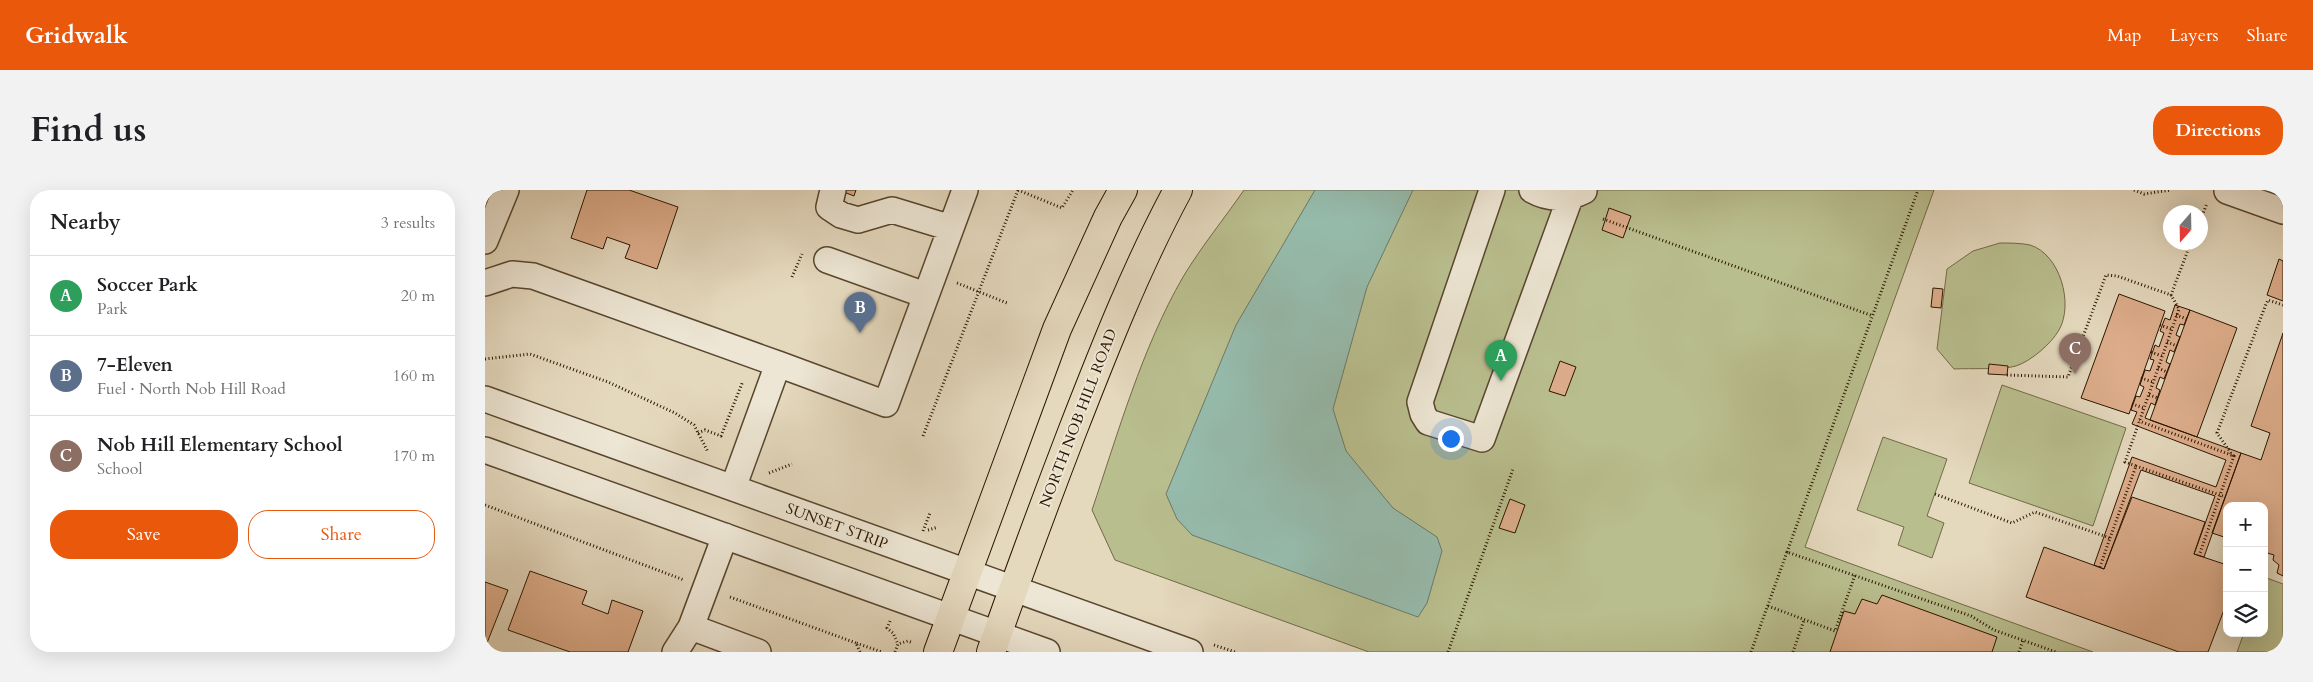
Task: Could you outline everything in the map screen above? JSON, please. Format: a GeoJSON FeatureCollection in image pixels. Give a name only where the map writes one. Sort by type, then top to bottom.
{"type":"FeatureCollection","features":[{"type":"Feature","properties":{"kind":"main road"},"geometry":{"type":"LineString","coordinates":[[938,652],[1057,329],[1108,217],[1123,190]]}},
{"type":"Feature","properties":{"kind":"main road","name":"NORTH NOB HILL ROAD"},"geometry":{"type":"LineString","coordinates":[[994,643],[1012,588],[1106,344],[1155,233],[1178,190]]}},
{"type":"Feature","properties":{"kind":"street"},"geometry":{"type":"LineString","coordinates":[[485,240],[506,190]]}},
{"type":"Feature","properties":{"kind":"street"},"geometry":{"type":"LineString","coordinates":[[833,190],[829,207],[841,215],[859,220],[895,200],[951,228]]}},
{"type":"Feature","properties":{"kind":"street"},"geometry":{"type":"LineString","coordinates":[[485,283],[512,274],[533,276],[886,404],[965,190]]}},
{"type":"Feature","properties":{"kind":"street"},"geometry":{"type":"LineString","coordinates":[[1492,190],[1420,402],[1423,414],[1428,422],[1481,439],[1578,193]]}},
{"type":"Feature","properties":{"kind":"street"},"geometry":{"type":"LineString","coordinates":[[1532,190],[1542,196],[1562,198],[1578,193]]}},
{"type":"Feature","properties":{"kind":"street"},"geometry":{"type":"LineString","coordinates":[[2227,191],[2283,211]]}},
{"type":"Feature","properties":{"kind":"street"},"geometry":{"type":"LineString","coordinates":[[827,260],[925,295]]}},
{"type":"Feature","properties":{"kind":"street"},"geometry":{"type":"LineString","coordinates":[[736,478],[769,361]]}},
{"type":"Feature","properties":{"kind":"street","name":"SUNSET STRIP"},"geometry":{"type":"LineString","coordinates":[[485,399],[736,478],[967,571],[1190,652]]}},
{"type":"Feature","properties":{"kind":"street"},"geometry":{"type":"LineString","coordinates":[[485,450],[950,617],[994,643],[1047,652]]}},
{"type":"Feature","properties":{"kind":"street"},"geometry":{"type":"LineString","coordinates":[[675,652],[691,627],[725,536]]}},
{"type":"Feature","properties":{"kind":"street"},"geometry":{"type":"LineString","coordinates":[[691,627],[758,652]]}},
{"type":"Feature","properties":{"kind":"path"},"geometry":{"type":"LineString","coordinates":[[923,436],[1018,190],[1062,208],[1073,190]]}},
{"type":"Feature","properties":{"kind":"path"},"geometry":{"type":"LineString","coordinates":[[1751,652],[1918,190]]}},
{"type":"Feature","properties":{"kind":"path"},"geometry":{"type":"LineString","coordinates":[[2133,190],[2145,192],[2171,190]]}},
{"type":"Feature","properties":{"kind":"path"},"geometry":{"type":"LineString","coordinates":[[1603,219],[1873,316]]}},
{"type":"Feature","properties":{"kind":"path"},"geometry":{"type":"LineString","coordinates":[[2171,295],[2188,250]]}},
{"type":"Feature","properties":{"kind":"path"},"geometry":{"type":"LineString","coordinates":[[2007,375],[2068,377],[2106,275],[2117,276],[2171,295],[2179,309],[2125,462],[2225,497]]}},
{"type":"Feature","properties":{"kind":"path"},"geometry":{"type":"LineString","coordinates":[[2234,456],[2217,433],[2265,304],[2268,300],[2283,305]]}},
{"type":"Feature","properties":{"kind":"path"},"geometry":{"type":"LineString","coordinates":[[2176,315],[2187,319]]}},
{"type":"Feature","properties":{"kind":"path"},"geometry":{"type":"LineString","coordinates":[[2160,325],[2171,329]]}},
{"type":"Feature","properties":{"kind":"path"},"geometry":{"type":"LineString","coordinates":[[2167,342],[2177,346]]}},
{"type":"Feature","properties":{"kind":"path"},"geometry":{"type":"LineString","coordinates":[[2151,352],[2162,356]]}},
{"type":"Feature","properties":{"kind":"path"},"geometry":{"type":"LineString","coordinates":[[485,359],[530,354],[609,382],[675,413],[694,425],[711,458],[736,478],[762,476],[791,464]]}},
{"type":"Feature","properties":{"kind":"path"},"geometry":{"type":"LineString","coordinates":[[698,433],[705,430],[721,436],[743,379],[769,361]]}},
{"type":"Feature","properties":{"kind":"path"},"geometry":{"type":"LineString","coordinates":[[2158,368],[2167,372]]}},
{"type":"Feature","properties":{"kind":"path"},"geometry":{"type":"LineString","coordinates":[[2141,378],[2153,382]]}},
{"type":"Feature","properties":{"kind":"path"},"geometry":{"type":"LineString","coordinates":[[2149,395],[2158,398]]}},
{"type":"Feature","properties":{"kind":"path"},"geometry":{"type":"LineString","coordinates":[[2132,404],[2144,408]]}},
{"type":"Feature","properties":{"kind":"path"},"geometry":{"type":"LineString","coordinates":[[2139,421],[2234,456]]}},
{"type":"Feature","properties":{"kind":"path"},"geometry":{"type":"LineString","coordinates":[[2199,556],[2234,456]]}},
{"type":"Feature","properties":{"kind":"path"},"geometry":{"type":"LineString","coordinates":[[2100,567],[2136,466]]}},
{"type":"Feature","properties":{"kind":"path"},"geometry":{"type":"LineString","coordinates":[[1448,652],[1513,469]]}},
{"type":"Feature","properties":{"kind":"path"},"geometry":{"type":"LineString","coordinates":[[1935,494],[2012,523],[2035,512],[2110,538]]}},
{"type":"Feature","properties":{"kind":"path"},"geometry":{"type":"LineString","coordinates":[[485,505],[882,652]]}},
{"type":"Feature","properties":{"kind":"path"},"geometry":{"type":"LineString","coordinates":[[923,532],[930,513]]}},
{"type":"Feature","properties":{"kind":"path"},"geometry":{"type":"LineString","coordinates":[[1787,552],[1971,616],[1995,630],[2056,652]]}},
{"type":"Feature","properties":{"kind":"path"},"geometry":{"type":"LineString","coordinates":[[1768,606],[1835,631],[1855,575]]}},
{"type":"Feature","properties":{"kind":"path"},"geometry":{"type":"LineString","coordinates":[[1793,652],[1805,620]]}},
{"type":"Feature","properties":{"kind":"path"},"geometry":{"type":"LineString","coordinates":[[887,628],[893,633],[898,644],[895,652]]}},
{"type":"Feature","properties":{"kind":"path"},"geometry":{"type":"LineString","coordinates":[[2019,652],[2023,640]]}},
{"type":"Feature","properties":{"kind":"path"},"geometry":{"type":"LineString","coordinates":[[898,644],[908,641]]}},
{"type":"Feature","properties":{"kind":"path"},"geometry":{"type":"LineString","coordinates":[[856,643],[860,652]]}},
{"type":"Feature","properties":{"kind":"shaded area"},"geometry":{"type":"Polygon","coordinates":[[[1244,190],[1934,190],[1805,547],[2093,652],[1369,652],[1115,560],[1092,510],[1121,421],[1143,362],[1168,304],[1190,266],[1244,190]]]}},
{"type":"Feature","properties":{"kind":"shaded area"},"geometry":{"type":"Polygon","coordinates":[[[1315,190],[1413,190],[1367,287],[1333,409],[1346,451],[1393,508],[1437,537],[1442,551],[1427,603],[1418,617],[1192,535],[1177,519],[1166,494],[1236,325],[1315,190]]]}},
{"type":"Feature","properties":{"kind":"shaded area"},"geometry":{"type":"Polygon","coordinates":[[[2000,243],[2030,245],[2040,250],[2049,258],[2061,281],[2064,294],[2065,307],[2059,330],[2046,346],[2022,364],[2003,368],[1954,369],[1937,349],[1947,269],[1973,251],[2000,243]]]}},
{"type":"Feature","properties":{"kind":"shaded area"},"geometry":{"type":"Polygon","coordinates":[[[2002,385],[2126,428],[2093,526],[1969,483],[2002,385]]]}},
{"type":"Feature","properties":{"kind":"shaded area"},"geometry":{"type":"Polygon","coordinates":[[[1883,437],[1947,459],[1927,516],[1944,523],[1932,558],[1898,545],[1904,527],[1857,510],[1883,437]]]}},
{"type":"Feature","properties":{"kind":"shaded area"},"geometry":{"type":"Polygon","coordinates":[[[2268,578],[2283,584],[2283,652],[2237,652],[2243,637],[2268,637],[2268,578]]]}},
{"type":"Feature","properties":{"kind":"building"},"geometry":{"type":"Polygon","coordinates":[[[587,190],[629,190],[678,207],[657,269],[625,258],[630,245],[607,237],[603,249],[571,238],[587,190]]]}},
{"type":"Feature","properties":{"kind":"building"},"geometry":{"type":"Polygon","coordinates":[[[839,190],[856,190],[854,196],[839,190]]]}},
{"type":"Feature","properties":{"kind":"building"},"geometry":{"type":"Polygon","coordinates":[[[1609,208],[1631,216],[1623,238],[1602,230],[1609,208]]]}},
{"type":"Feature","properties":{"kind":"building"},"geometry":{"type":"Polygon","coordinates":[[[2279,259],[2283,261],[2283,301],[2267,295],[2279,259]]]}},
{"type":"Feature","properties":{"kind":"building"},"geometry":{"type":"Polygon","coordinates":[[[1933,288],[1943,289],[1941,308],[1931,307],[1933,288]]]}},
{"type":"Feature","properties":{"kind":"building"},"geometry":{"type":"Polygon","coordinates":[[[2119,294],[2165,311],[2129,414],[2081,398],[2119,294]]]}},
{"type":"Feature","properties":{"kind":"building"},"geometry":{"type":"Polygon","coordinates":[[[2175,305],[2190,310],[2184,325],[2180,324],[2176,335],[2180,337],[2174,352],[2170,350],[2166,362],[2170,364],[2164,379],[2160,377],[2156,388],[2160,390],[2155,405],[2151,403],[2145,418],[2241,453],[2204,557],[2194,554],[2215,496],[2141,470],[2104,569],[2094,565],[2132,457],[2216,487],[2226,460],[2132,424],[2137,412],[2131,410],[2136,396],[2140,397],[2144,387],[2140,385],[2145,370],[2150,371],[2154,360],[2150,359],[2155,345],[2159,347],[2164,333],[2160,331],[2165,318],[2170,320],[2175,305]]]}},
{"type":"Feature","properties":{"kind":"building"},"geometry":{"type":"Polygon","coordinates":[[[2190,310],[2237,328],[2197,437],[2150,420],[2190,310]]]}},
{"type":"Feature","properties":{"kind":"building"},"geometry":{"type":"Polygon","coordinates":[[[2283,333],[2283,576],[2277,573],[2279,565],[2273,560],[2274,555],[2268,553],[2268,502],[2223,502],[2241,453],[2261,460],[2270,433],[2251,426],[2283,333]]]}},
{"type":"Feature","properties":{"kind":"building"},"geometry":{"type":"Polygon","coordinates":[[[1560,361],[1576,367],[1565,396],[1549,391],[1560,361]]]}},
{"type":"Feature","properties":{"kind":"building"},"geometry":{"type":"Polygon","coordinates":[[[1989,364],[2008,366],[2007,375],[1988,374],[1989,364]]]}},
{"type":"Feature","properties":{"kind":"building"},"geometry":{"type":"Polygon","coordinates":[[[2132,497],[2205,522],[2194,554],[2223,564],[2223,613],[2208,652],[2179,652],[2026,597],[2044,547],[2104,569],[2132,497]]]}},
{"type":"Feature","properties":{"kind":"building"},"geometry":{"type":"Polygon","coordinates":[[[1510,499],[1525,505],[1515,533],[1499,528],[1510,499]]]}},
{"type":"Feature","properties":{"kind":"building"},"geometry":{"type":"Polygon","coordinates":[[[2223,503],[2223,537],[2212,533],[2223,503]]]}},
{"type":"Feature","properties":{"kind":"building"},"geometry":{"type":"Polygon","coordinates":[[[530,571],[587,591],[582,604],[608,614],[612,600],[643,611],[628,652],[570,652],[508,630],[530,571]]]}},
{"type":"Feature","properties":{"kind":"building"},"geometry":{"type":"Polygon","coordinates":[[[485,582],[508,590],[485,648],[485,582]]]}},
{"type":"Feature","properties":{"kind":"building"},"geometry":{"type":"Polygon","coordinates":[[[1882,595],[1997,637],[1992,652],[1830,652],[1844,611],[1855,614],[1862,599],[1877,604],[1882,595]]]}},
{"type":"Feature","properties":{"kind":"place","name":"7-Eleven"},"geometry":{"type":"Point","coordinates":[860,333]}},
{"type":"Feature","properties":{"kind":"place","name":"Nob Hill Elementary School"},"geometry":{"type":"Point","coordinates":[2075,374]}},
{"type":"Feature","properties":{"kind":"place","name":"Soccer Park"},"geometry":{"type":"Point","coordinates":[1501,381]}}]}
